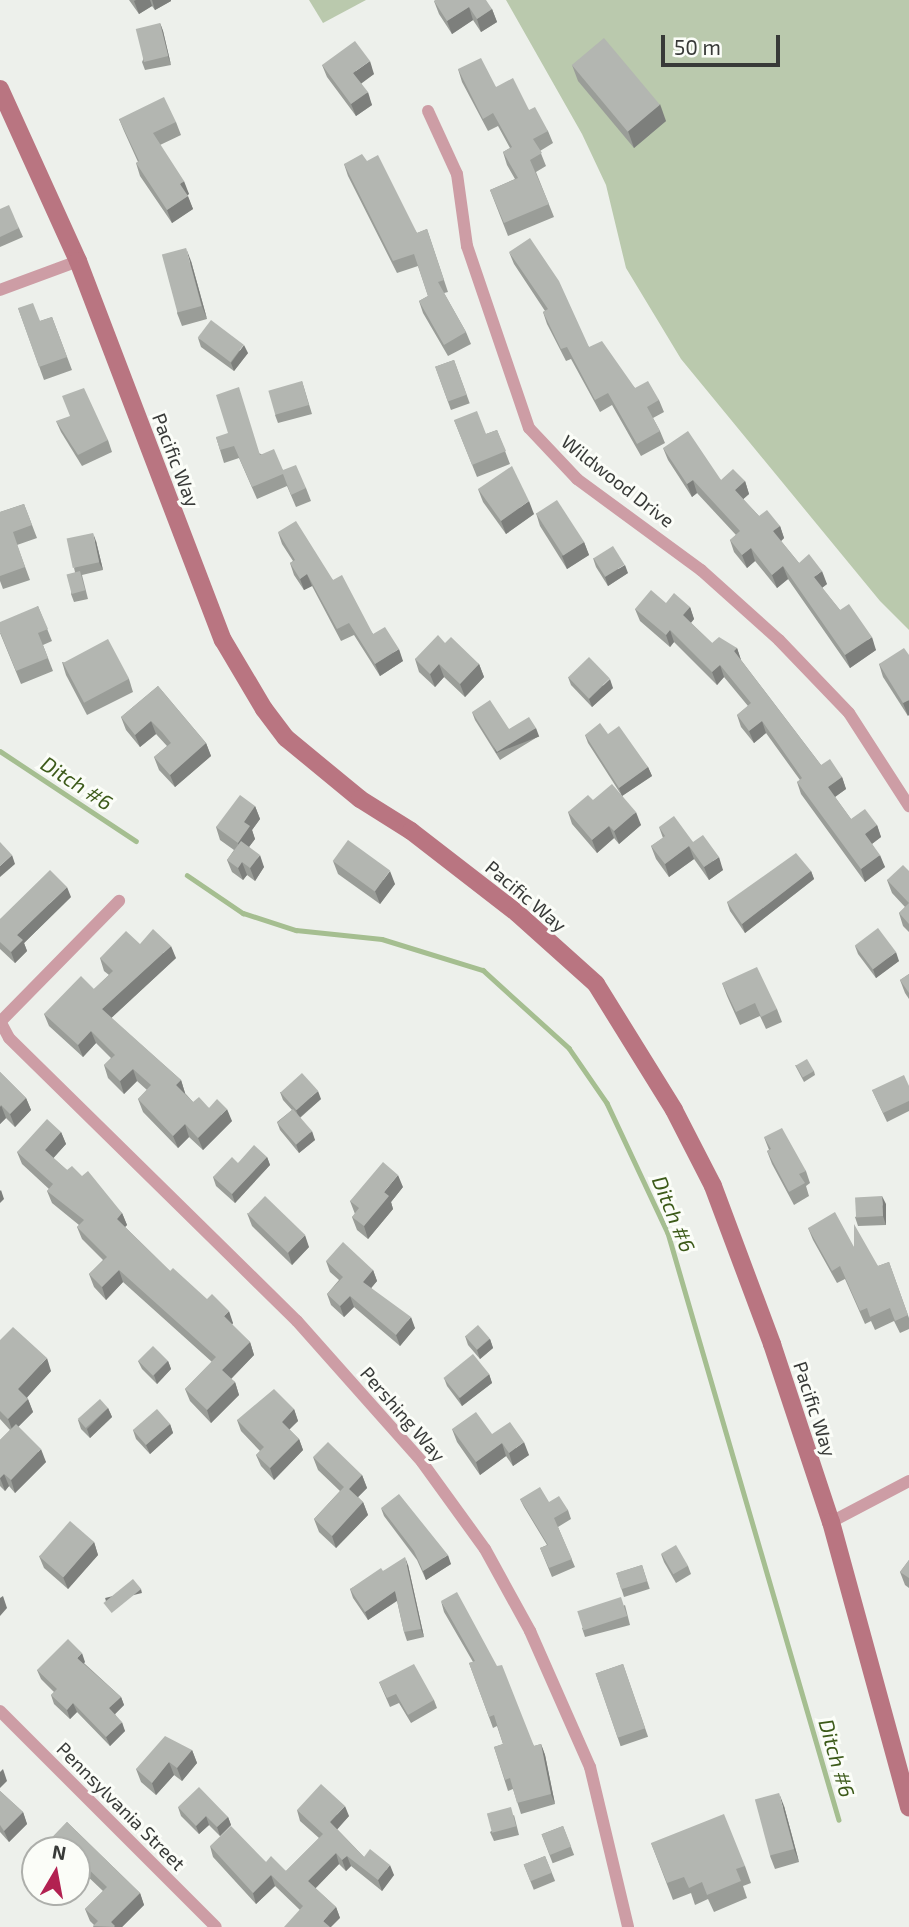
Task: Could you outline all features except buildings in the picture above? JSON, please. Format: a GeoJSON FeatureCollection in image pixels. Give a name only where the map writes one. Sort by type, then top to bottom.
{"type":"FeatureCollection","features":[{"type":"Feature","properties":{"kind":"main road","name":"Pacific Way"},"geometry":{"type":"LineString","coordinates":[[0,89],[78,261],[223,640],[264,709],[286,738],[360,799],[411,831],[517,913],[596,984],[640,1049],[713,1186],[772,1344],[831,1522],[909,1808]]}},
{"type":"Feature","properties":{"kind":"street","name":"Wildwood Drive"},"geometry":{"type":"LineString","coordinates":[[428,111],[457,174],[467,246],[529,428],[577,479],[701,570],[779,640],[849,713],[909,806]]}},
{"type":"Feature","properties":{"kind":"street"},"geometry":{"type":"LineString","coordinates":[[0,290],[78,261]]}},
{"type":"Feature","properties":{"kind":"street"},"geometry":{"type":"LineString","coordinates":[[0,1021],[119,901]]}},
{"type":"Feature","properties":{"kind":"street","name":"Pershing Way"},"geometry":{"type":"LineString","coordinates":[[0,1021],[9,1038],[103,1133],[297,1321],[422,1462],[485,1549],[530,1631],[590,1766],[628,1927]]}},
{"type":"Feature","properties":{"kind":"street"},"geometry":{"type":"LineString","coordinates":[[831,1522],[909,1481]]}},
{"type":"Feature","properties":{"kind":"street","name":"Pennsylvania Street"},"geometry":{"type":"LineString","coordinates":[[0,1711],[216,1927]]}},
{"type":"Feature","properties":{"kind":"green space"},"geometry":{"type":"Polygon","coordinates":[[[309,0],[366,0],[323,23],[309,0]]]}},
{"type":"Feature","properties":{"kind":"green space"},"geometry":{"type":"Polygon","coordinates":[[[506,0],[909,0],[909,630],[880,601],[681,359],[626,268],[606,185],[582,134],[506,0]]]}},
{"type":"Feature","properties":{"kind":"waterway","name":"Ditch #6"},"geometry":{"type":"LineString","coordinates":[[0,751],[136,841]]}},
{"type":"Feature","properties":{"kind":"waterway","name":"Ditch #6"},"geometry":{"type":"LineString","coordinates":[[187,875],[243,913],[296,930],[382,939],[483,970],[569,1048],[607,1103],[668,1233],[839,1820]]}}]}
